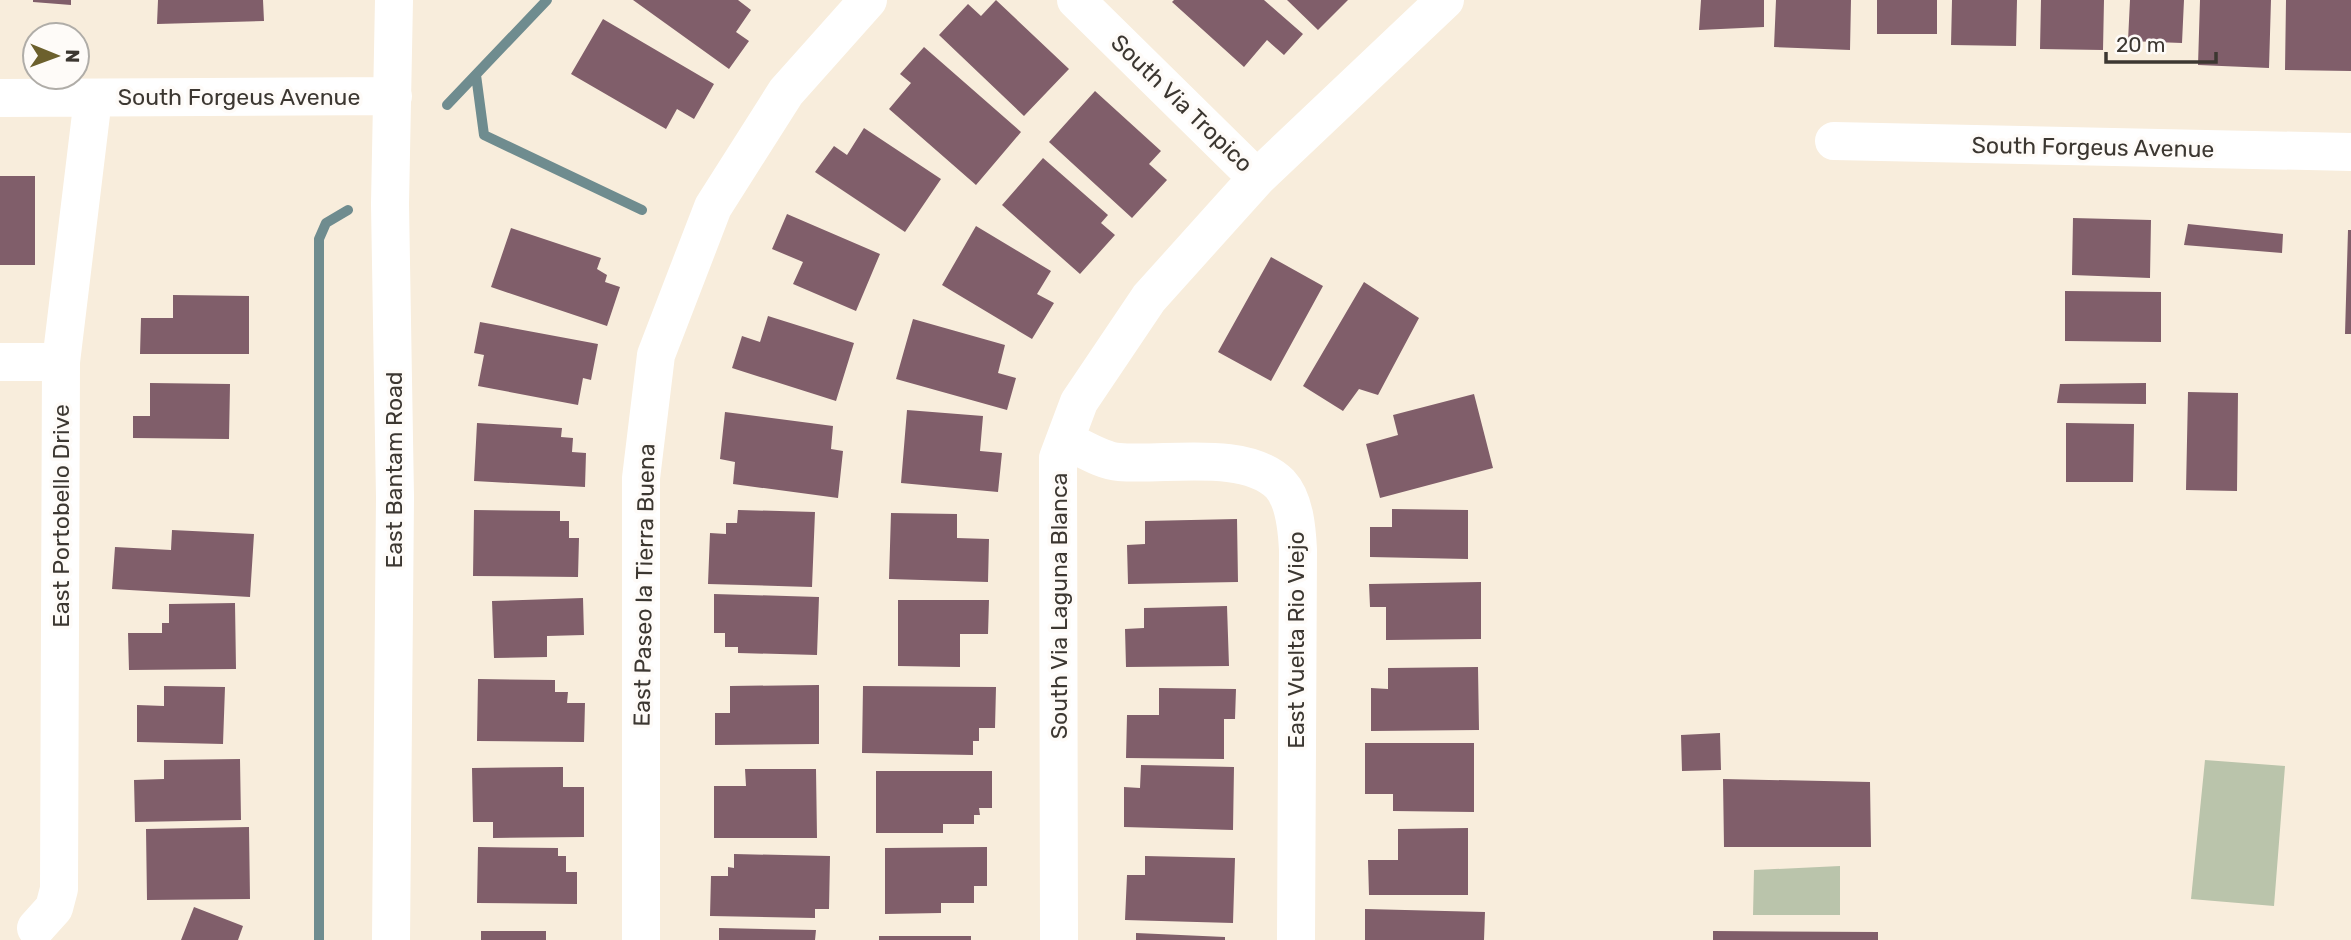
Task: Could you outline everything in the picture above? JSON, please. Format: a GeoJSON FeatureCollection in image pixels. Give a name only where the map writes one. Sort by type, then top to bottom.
{"type":"FeatureCollection","features":[{"type":"Feature","properties":{"kind":"street","name":"East Bantam Road"},"geometry":{"type":"LineString","coordinates":[[391,940],[395,497],[390,204],[394,0]]}},
{"type":"Feature","properties":{"kind":"street","name":"East Paseo la Tierra Buena"},"geometry":{"type":"LineString","coordinates":[[641,940],[641,478],[656,355],[713,207],[786,92],[868,0]]}},
{"type":"Feature","properties":{"kind":"street","name":"South Via Tropico"},"geometry":{"type":"LineString","coordinates":[[1076,0],[1257,177]]}},
{"type":"Feature","properties":{"kind":"street","name":"South Via Laguna Blanca"},"geometry":{"type":"LineString","coordinates":[[1059,940],[1058,458],[1079,402],[1149,298],[1257,177],[1445,0]]}},
{"type":"Feature","properties":{"kind":"street","name":"South Forgeus Avenue"},"geometry":{"type":"LineString","coordinates":[[0,98],[393,96]]}},
{"type":"Feature","properties":{"kind":"street","name":"East Portobello Drive"},"geometry":{"type":"LineString","coordinates":[[34,936],[54,908],[59,889],[61,362],[93,98]]}},
{"type":"Feature","properties":{"kind":"street","name":"South Forgeus Avenue"},"geometry":{"type":"LineString","coordinates":[[1834,141],[2351,152]]}},
{"type":"Feature","properties":{"kind":"street"},"geometry":{"type":"LineString","coordinates":[[0,362],[61,362]]}},
{"type":"Feature","properties":{"kind":"street","name":"East Vuelta Rio Viejo"},"geometry":{"type":"LineString","coordinates":[[1065,440],[1116,462],[1222,463],[1289,476],[1298,550],[1296,940]]}},
{"type":"Feature","properties":{"kind":"green space"},"geometry":{"type":"Polygon","coordinates":[[[2205,760],[2285,766],[2274,906],[2191,899],[2205,760]]]}},
{"type":"Feature","properties":{"kind":"green space"},"geometry":{"type":"Polygon","coordinates":[[[1840,866],[1840,915],[1753,915],[1754,870],[1840,866]]]}},
{"type":"Feature","properties":{"kind":"building"},"geometry":{"type":"Polygon","coordinates":[[[71,0],[71,5],[33,2],[71,0]]]}},
{"type":"Feature","properties":{"kind":"building"},"geometry":{"type":"Polygon","coordinates":[[[158,0],[263,0],[264,21],[157,24],[158,0]]]}},
{"type":"Feature","properties":{"kind":"building"},"geometry":{"type":"Polygon","coordinates":[[[633,0],[738,0],[751,10],[736,32],[749,41],[729,69],[633,0]]]}},
{"type":"Feature","properties":{"kind":"building"},"geometry":{"type":"Polygon","coordinates":[[[996,0],[1069,69],[1024,116],[939,35],[968,4],[981,16],[996,0]]]}},
{"type":"Feature","properties":{"kind":"building"},"geometry":{"type":"Polygon","coordinates":[[[1264,0],[1303,34],[1284,55],[1267,40],[1244,67],[1172,2],[1264,0]]]}},
{"type":"Feature","properties":{"kind":"building"},"geometry":{"type":"Polygon","coordinates":[[[1287,0],[1348,0],[1318,30],[1287,0]]]}},
{"type":"Feature","properties":{"kind":"building"},"geometry":{"type":"Polygon","coordinates":[[[1701,0],[1764,0],[1764,27],[1699,30],[1701,0]]]}},
{"type":"Feature","properties":{"kind":"building"},"geometry":{"type":"Polygon","coordinates":[[[1776,0],[1851,0],[1850,50],[1774,47],[1776,0]]]}},
{"type":"Feature","properties":{"kind":"building"},"geometry":{"type":"Polygon","coordinates":[[[1877,0],[1937,0],[1937,34],[1877,34],[1877,0]]]}},
{"type":"Feature","properties":{"kind":"building"},"geometry":{"type":"Polygon","coordinates":[[[1952,0],[2017,0],[2016,46],[1951,45],[1952,0]]]}},
{"type":"Feature","properties":{"kind":"building"},"geometry":{"type":"Polygon","coordinates":[[[2041,0],[2104,0],[2103,50],[2040,49],[2041,0]]]}},
{"type":"Feature","properties":{"kind":"building"},"geometry":{"type":"Polygon","coordinates":[[[2130,0],[2184,0],[2182,43],[2128,41],[2130,0]]]}},
{"type":"Feature","properties":{"kind":"building"},"geometry":{"type":"Polygon","coordinates":[[[2200,0],[2271,0],[2269,68],[2198,65],[2200,0]]]}},
{"type":"Feature","properties":{"kind":"building"},"geometry":{"type":"Polygon","coordinates":[[[2286,0],[2351,0],[2351,71],[2285,70],[2286,0]]]}},
{"type":"Feature","properties":{"kind":"building"},"geometry":{"type":"Polygon","coordinates":[[[603,19],[714,84],[694,119],[677,109],[666,129],[571,74],[603,19]]]}},
{"type":"Feature","properties":{"kind":"building"},"geometry":{"type":"Polygon","coordinates":[[[924,47],[1021,132],[976,185],[889,109],[911,83],[900,74],[924,47]]]}},
{"type":"Feature","properties":{"kind":"building"},"geometry":{"type":"Polygon","coordinates":[[[1095,91],[1161,151],[1149,164],[1167,180],[1132,218],[1049,142],[1095,91]]]}},
{"type":"Feature","properties":{"kind":"building"},"geometry":{"type":"Polygon","coordinates":[[[864,128],[941,179],[905,232],[815,172],[834,146],[847,155],[864,128]]]}},
{"type":"Feature","properties":{"kind":"building"},"geometry":{"type":"Polygon","coordinates":[[[1043,158],[1108,215],[1101,223],[1115,235],[1080,274],[1002,205],[1043,158]]]}},
{"type":"Feature","properties":{"kind":"building"},"geometry":{"type":"Polygon","coordinates":[[[0,176],[35,176],[35,265],[0,265],[0,176]]]}},
{"type":"Feature","properties":{"kind":"building"},"geometry":{"type":"Polygon","coordinates":[[[787,214],[880,254],[856,311],[793,284],[803,262],[772,249],[787,214]]]}},
{"type":"Feature","properties":{"kind":"building"},"geometry":{"type":"Polygon","coordinates":[[[2073,218],[2151,220],[2150,278],[2072,275],[2073,218]]]}},
{"type":"Feature","properties":{"kind":"building"},"geometry":{"type":"Polygon","coordinates":[[[2188,224],[2283,234],[2282,253],[2184,245],[2188,224]]]}},
{"type":"Feature","properties":{"kind":"building"},"geometry":{"type":"Polygon","coordinates":[[[976,226],[1051,271],[1037,294],[1054,303],[1032,339],[942,285],[976,226]]]}},
{"type":"Feature","properties":{"kind":"building"},"geometry":{"type":"Polygon","coordinates":[[[511,228],[601,258],[597,269],[607,275],[605,282],[620,287],[607,326],[491,287],[511,228]]]}},
{"type":"Feature","properties":{"kind":"building"},"geometry":{"type":"Polygon","coordinates":[[[2348,230],[2351,230],[2351,334],[2345,334],[2348,230]]]}},
{"type":"Feature","properties":{"kind":"building"},"geometry":{"type":"Polygon","coordinates":[[[1271,257],[1323,286],[1271,381],[1218,352],[1271,257]]]}},
{"type":"Feature","properties":{"kind":"building"},"geometry":{"type":"Polygon","coordinates":[[[1364,282],[1419,318],[1378,395],[1359,389],[1343,411],[1303,386],[1364,282]]]}},
{"type":"Feature","properties":{"kind":"building"},"geometry":{"type":"Polygon","coordinates":[[[2065,291],[2161,292],[2161,342],[2065,341],[2065,291]]]}},
{"type":"Feature","properties":{"kind":"building"},"geometry":{"type":"Polygon","coordinates":[[[173,295],[249,296],[249,354],[140,354],[141,318],[173,318],[173,295]]]}},
{"type":"Feature","properties":{"kind":"building"},"geometry":{"type":"Polygon","coordinates":[[[768,316],[854,343],[836,401],[732,368],[742,336],[760,342],[768,316]]]}},
{"type":"Feature","properties":{"kind":"building"},"geometry":{"type":"Polygon","coordinates":[[[913,319],[1005,345],[998,373],[1016,378],[1007,410],[896,379],[913,319]]]}},
{"type":"Feature","properties":{"kind":"building"},"geometry":{"type":"Polygon","coordinates":[[[480,322],[598,344],[591,380],[583,378],[578,405],[478,386],[484,355],[474,353],[480,322]]]}},
{"type":"Feature","properties":{"kind":"building"},"geometry":{"type":"Polygon","coordinates":[[[150,383],[230,384],[229,439],[133,438],[133,416],[150,416],[150,383]]]}},
{"type":"Feature","properties":{"kind":"building"},"geometry":{"type":"Polygon","coordinates":[[[2146,383],[2146,404],[2057,403],[2060,384],[2146,383]]]}},
{"type":"Feature","properties":{"kind":"building"},"geometry":{"type":"Polygon","coordinates":[[[2188,392],[2238,393],[2237,491],[2186,490],[2188,392]]]}},
{"type":"Feature","properties":{"kind":"building"},"geometry":{"type":"Polygon","coordinates":[[[1474,394],[1493,468],[1380,498],[1366,444],[1398,435],[1393,415],[1474,394]]]}},
{"type":"Feature","properties":{"kind":"building"},"geometry":{"type":"Polygon","coordinates":[[[907,410],[983,416],[980,451],[1002,453],[998,492],[901,483],[907,410]]]}},
{"type":"Feature","properties":{"kind":"building"},"geometry":{"type":"Polygon","coordinates":[[[725,412],[833,426],[831,449],[843,451],[838,498],[733,484],[735,462],[720,459],[725,412]]]}},
{"type":"Feature","properties":{"kind":"building"},"geometry":{"type":"Polygon","coordinates":[[[477,423],[562,428],[561,437],[573,438],[572,452],[586,453],[585,487],[474,481],[477,423]]]}},
{"type":"Feature","properties":{"kind":"building"},"geometry":{"type":"Polygon","coordinates":[[[2066,423],[2134,424],[2133,482],[2066,482],[2066,423]]]}},
{"type":"Feature","properties":{"kind":"building"},"geometry":{"type":"Polygon","coordinates":[[[1392,509],[1468,510],[1468,559],[1370,557],[1370,527],[1392,527],[1392,509]]]}},
{"type":"Feature","properties":{"kind":"building"},"geometry":{"type":"Polygon","coordinates":[[[474,510],[560,511],[560,521],[569,521],[569,538],[579,538],[578,577],[473,576],[474,510]]]}},
{"type":"Feature","properties":{"kind":"building"},"geometry":{"type":"Polygon","coordinates":[[[738,510],[815,512],[812,587],[708,584],[710,533],[726,534],[726,523],[737,523],[738,510]]]}},
{"type":"Feature","properties":{"kind":"building"},"geometry":{"type":"Polygon","coordinates":[[[891,513],[957,514],[957,538],[989,539],[988,582],[889,579],[891,513]]]}},
{"type":"Feature","properties":{"kind":"building"},"geometry":{"type":"Polygon","coordinates":[[[1237,519],[1238,582],[1128,584],[1127,545],[1145,544],[1145,521],[1237,519]]]}},
{"type":"Feature","properties":{"kind":"building"},"geometry":{"type":"Polygon","coordinates":[[[172,530],[254,534],[250,597],[112,589],[115,547],[171,550],[172,530]]]}},
{"type":"Feature","properties":{"kind":"building"},"geometry":{"type":"Polygon","coordinates":[[[1481,582],[1481,639],[1386,640],[1386,607],[1370,607],[1369,584],[1481,582]]]}},
{"type":"Feature","properties":{"kind":"building"},"geometry":{"type":"Polygon","coordinates":[[[714,594],[819,597],[817,655],[738,653],[738,647],[725,647],[725,633],[714,633],[714,594]]]}},
{"type":"Feature","properties":{"kind":"building"},"geometry":{"type":"Polygon","coordinates":[[[583,598],[584,635],[547,636],[547,657],[494,658],[492,601],[583,598]]]}},
{"type":"Feature","properties":{"kind":"building"},"geometry":{"type":"Polygon","coordinates":[[[898,600],[989,600],[988,634],[960,634],[960,667],[898,666],[898,600]]]}},
{"type":"Feature","properties":{"kind":"building"},"geometry":{"type":"Polygon","coordinates":[[[235,603],[236,669],[129,670],[128,633],[162,633],[162,623],[169,623],[169,604],[235,603]]]}},
{"type":"Feature","properties":{"kind":"building"},"geometry":{"type":"Polygon","coordinates":[[[1227,606],[1229,666],[1126,667],[1125,629],[1144,628],[1144,608],[1227,606]]]}},
{"type":"Feature","properties":{"kind":"building"},"geometry":{"type":"Polygon","coordinates":[[[1478,667],[1479,730],[1371,731],[1371,688],[1388,689],[1388,668],[1478,667]]]}},
{"type":"Feature","properties":{"kind":"building"},"geometry":{"type":"Polygon","coordinates":[[[478,679],[555,680],[555,692],[568,692],[567,703],[585,703],[584,742],[477,741],[478,679]]]}},
{"type":"Feature","properties":{"kind":"building"},"geometry":{"type":"Polygon","coordinates":[[[819,685],[819,744],[715,745],[715,713],[730,713],[730,686],[819,685]]]}},
{"type":"Feature","properties":{"kind":"building"},"geometry":{"type":"Polygon","coordinates":[[[164,686],[225,687],[223,744],[137,742],[137,705],[164,706],[164,686]]]}},
{"type":"Feature","properties":{"kind":"building"},"geometry":{"type":"Polygon","coordinates":[[[863,686],[996,687],[995,728],[979,728],[979,741],[973,741],[973,755],[862,753],[863,686]]]}},
{"type":"Feature","properties":{"kind":"building"},"geometry":{"type":"Polygon","coordinates":[[[1159,688],[1236,689],[1235,719],[1224,719],[1224,759],[1126,758],[1127,715],[1159,715],[1159,688]]]}},
{"type":"Feature","properties":{"kind":"building"},"geometry":{"type":"Polygon","coordinates":[[[1720,733],[1721,770],[1682,771],[1681,735],[1720,733]]]}},
{"type":"Feature","properties":{"kind":"building"},"geometry":{"type":"Polygon","coordinates":[[[1365,743],[1474,743],[1474,812],[1393,811],[1393,794],[1365,794],[1365,743]]]}},
{"type":"Feature","properties":{"kind":"building"},"geometry":{"type":"Polygon","coordinates":[[[240,759],[241,820],[135,822],[134,780],[164,779],[164,760],[240,759]]]}},
{"type":"Feature","properties":{"kind":"building"},"geometry":{"type":"Polygon","coordinates":[[[1141,765],[1234,767],[1233,830],[1124,827],[1124,787],[1140,788],[1141,765]]]}},
{"type":"Feature","properties":{"kind":"building"},"geometry":{"type":"Polygon","coordinates":[[[563,767],[563,787],[584,787],[584,837],[493,838],[493,822],[473,822],[472,768],[563,767]]]}},
{"type":"Feature","properties":{"kind":"building"},"geometry":{"type":"Polygon","coordinates":[[[745,769],[816,769],[817,838],[714,838],[714,786],[746,786],[745,769]]]}},
{"type":"Feature","properties":{"kind":"building"},"geometry":{"type":"Polygon","coordinates":[[[876,771],[992,771],[992,808],[979,808],[980,815],[974,815],[974,824],[943,824],[943,833],[876,833],[876,771]]]}},
{"type":"Feature","properties":{"kind":"building"},"geometry":{"type":"Polygon","coordinates":[[[1723,779],[1870,782],[1871,847],[1724,847],[1723,779]]]}},
{"type":"Feature","properties":{"kind":"building"},"geometry":{"type":"Polygon","coordinates":[[[249,827],[250,899],[147,900],[146,829],[249,827]]]}},
{"type":"Feature","properties":{"kind":"building"},"geometry":{"type":"Polygon","coordinates":[[[1468,828],[1468,895],[1369,895],[1368,860],[1398,860],[1398,829],[1468,828]]]}},
{"type":"Feature","properties":{"kind":"building"},"geometry":{"type":"Polygon","coordinates":[[[478,847],[558,848],[558,856],[566,856],[566,872],[577,872],[577,904],[477,903],[478,847]]]}},
{"type":"Feature","properties":{"kind":"building"},"geometry":{"type":"Polygon","coordinates":[[[987,847],[987,886],[974,886],[974,903],[941,903],[941,913],[885,914],[885,848],[987,847]]]}},
{"type":"Feature","properties":{"kind":"building"},"geometry":{"type":"Polygon","coordinates":[[[734,854],[830,856],[829,909],[815,909],[815,918],[710,916],[711,876],[728,876],[728,867],[734,868],[734,854]]]}},
{"type":"Feature","properties":{"kind":"building"},"geometry":{"type":"Polygon","coordinates":[[[1145,856],[1235,858],[1233,923],[1125,920],[1127,875],[1145,875],[1145,856]]]}},
{"type":"Feature","properties":{"kind":"building"},"geometry":{"type":"Polygon","coordinates":[[[194,907],[243,926],[238,940],[181,940],[194,907]]]}},
{"type":"Feature","properties":{"kind":"building"},"geometry":{"type":"Polygon","coordinates":[[[1365,909],[1485,912],[1484,940],[1365,940],[1365,909]]]}},
{"type":"Feature","properties":{"kind":"building"},"geometry":{"type":"Polygon","coordinates":[[[719,928],[816,930],[815,940],[719,940],[719,928]]]}},
{"type":"Feature","properties":{"kind":"building"},"geometry":{"type":"Polygon","coordinates":[[[481,931],[546,931],[546,940],[481,940],[481,931]]]}},
{"type":"Feature","properties":{"kind":"building"},"geometry":{"type":"Polygon","coordinates":[[[1713,931],[1878,932],[1878,940],[1713,940],[1713,931]]]}},
{"type":"Feature","properties":{"kind":"building"},"geometry":{"type":"Polygon","coordinates":[[[1136,933],[1225,937],[1225,940],[1136,940],[1136,933]]]}},
{"type":"Feature","properties":{"kind":"building"},"geometry":{"type":"Polygon","coordinates":[[[879,936],[971,936],[971,940],[879,940],[879,936]]]}},
{"type":"Feature","properties":{"kind":"waterway"},"geometry":{"type":"LineString","coordinates":[[447,105],[547,0]]}},
{"type":"Feature","properties":{"kind":"waterway"},"geometry":{"type":"LineString","coordinates":[[476,75],[484,135],[642,210]]}},
{"type":"Feature","properties":{"kind":"waterway"},"geometry":{"type":"LineString","coordinates":[[319,940],[319,239],[326,223],[348,210]]}}]}
